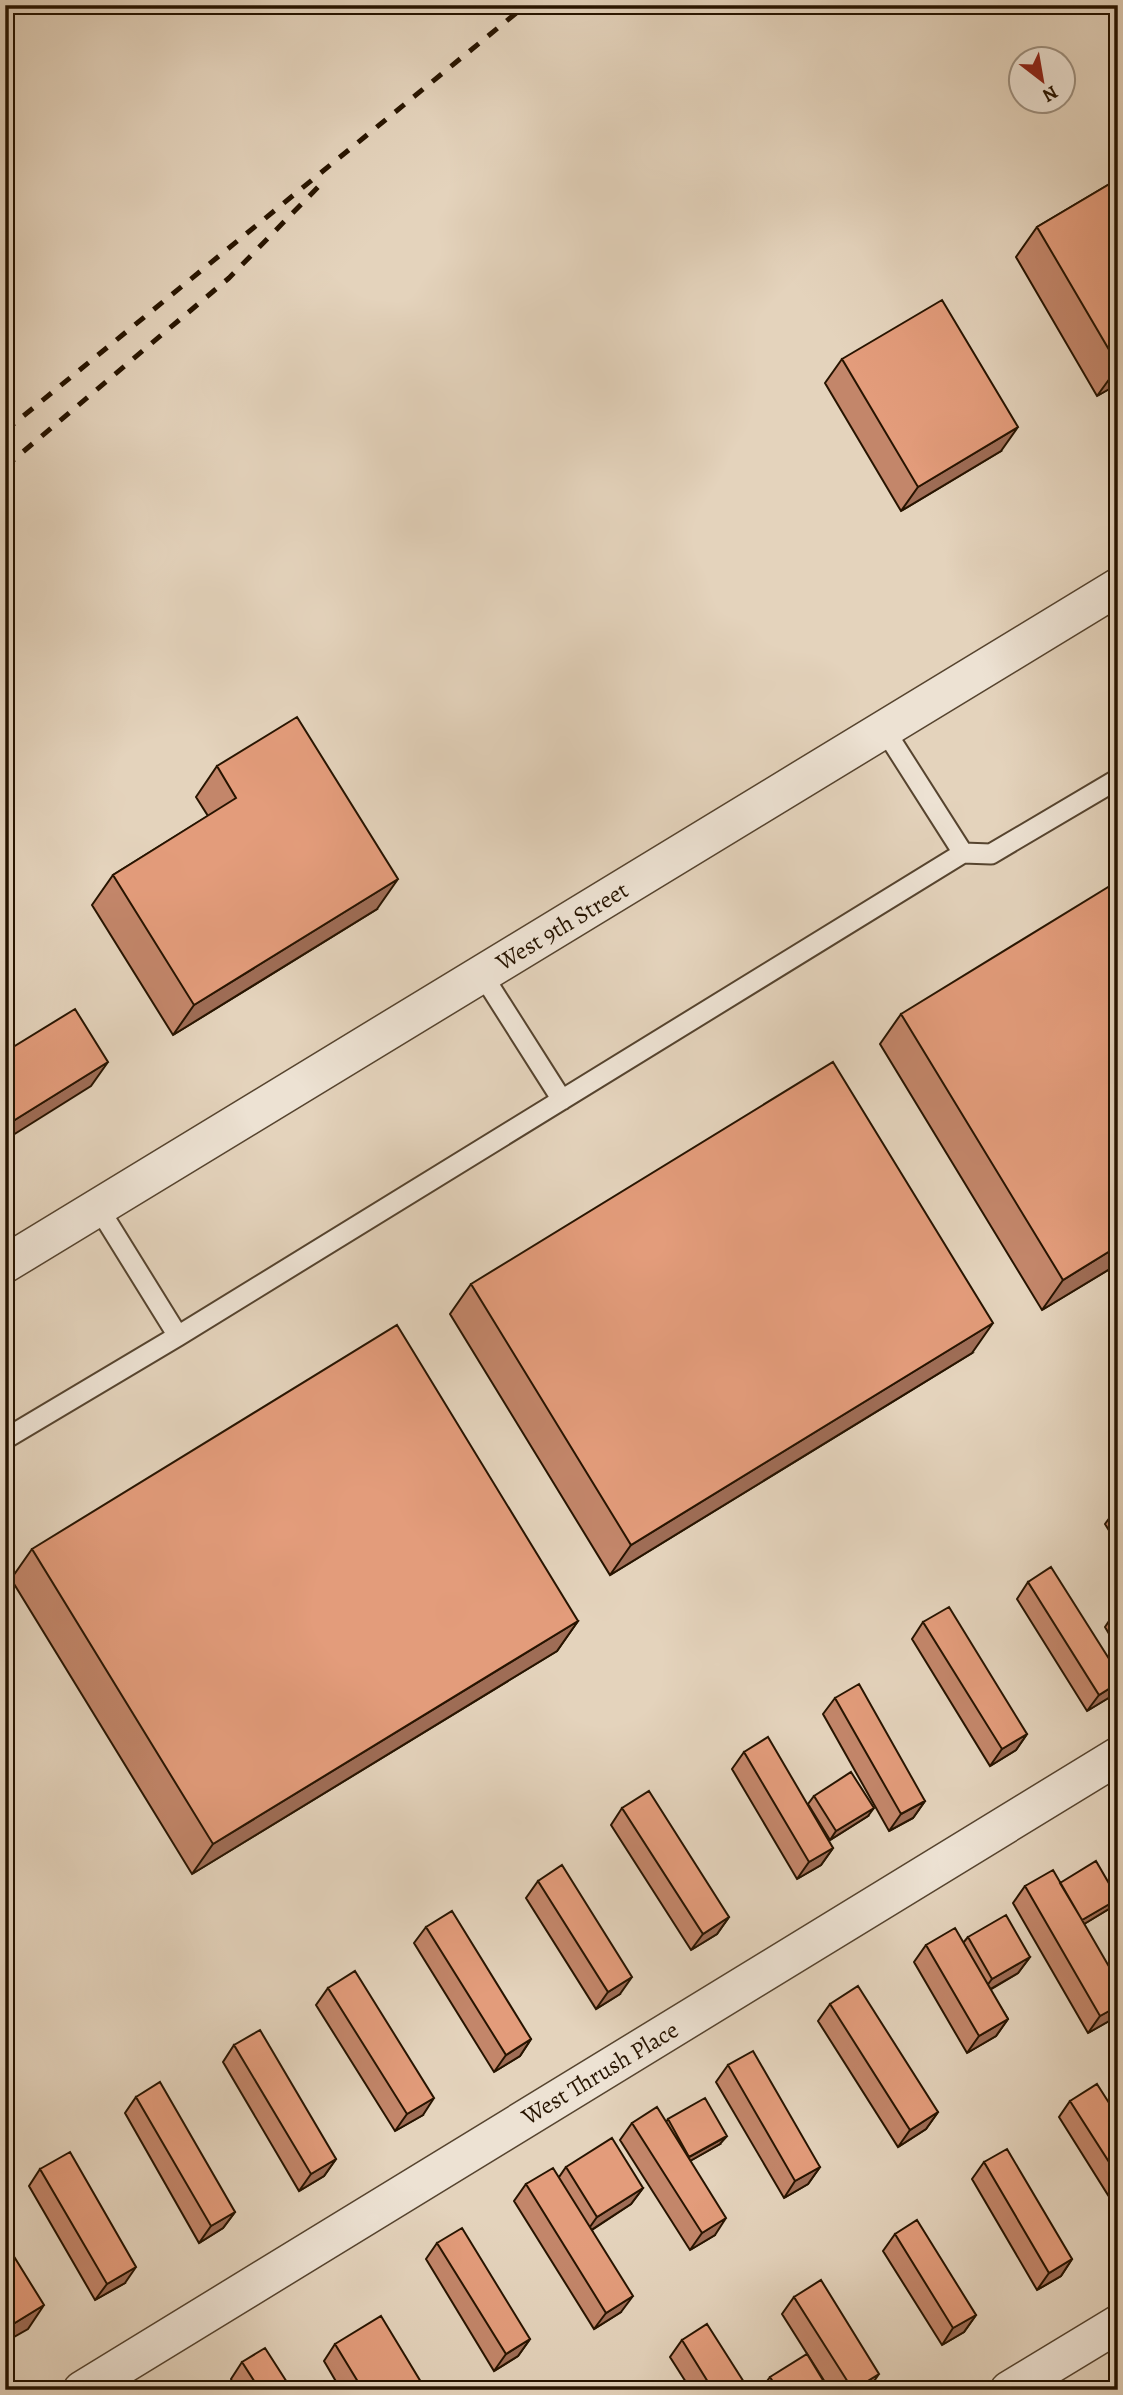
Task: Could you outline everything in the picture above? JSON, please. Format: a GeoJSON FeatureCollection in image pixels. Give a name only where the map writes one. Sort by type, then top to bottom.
{"type":"FeatureCollection","features":[{"type":"Feature","properties":{"kind":"street","name":"West 9th Street"},"geometry":{"type":"LineString","coordinates":[[5,1264],[1118,587]]}},
{"type":"Feature","properties":{"kind":"street","name":"West Thrush Place"},"geometry":{"type":"LineString","coordinates":[[82,2390],[1118,1756]]}},
{"type":"Feature","properties":{"kind":"street"},"geometry":{"type":"LineString","coordinates":[[1009,2390],[1118,2324]]}},
{"type":"Feature","properties":{"kind":"lane"},"geometry":{"type":"LineString","coordinates":[[884,729],[963,853]]}},
{"type":"Feature","properties":{"kind":"lane"},"geometry":{"type":"LineString","coordinates":[[5,1439],[178,1336],[963,853],[991,855],[1118,779]]}},
{"type":"Feature","properties":{"kind":"lane"},"geometry":{"type":"LineString","coordinates":[[482,974],[562,1100]]}},
{"type":"Feature","properties":{"kind":"lane"},"geometry":{"type":"LineString","coordinates":[[98,1207],[178,1336]]}},
{"type":"Feature","properties":{"kind":"building"},"geometry":{"type":"Polygon","coordinates":[[[1118,179],[1118,365],[1037,227],[1118,179]]]}},
{"type":"Feature","properties":{"kind":"building"},"geometry":{"type":"Polygon","coordinates":[[[942,300],[1018,427],[918,487],[842,359],[942,300]]]}},
{"type":"Feature","properties":{"kind":"building"},"geometry":{"type":"Polygon","coordinates":[[[297,717],[398,879],[194,1005],[113,875],[236,798],[217,766],[297,717]]]}},
{"type":"Feature","properties":{"kind":"building"},"geometry":{"type":"Polygon","coordinates":[[[1118,881],[1118,1246],[1063,1280],[901,1014],[1118,881]]]}},
{"type":"Feature","properties":{"kind":"building"},"geometry":{"type":"Polygon","coordinates":[[[75,1009],[108,1062],[5,1126],[5,1052],[75,1009]]]}},
{"type":"Feature","properties":{"kind":"building"},"geometry":{"type":"Polygon","coordinates":[[[833,1062],[993,1323],[631,1545],[471,1284],[833,1062]]]}},
{"type":"Feature","properties":{"kind":"building"},"geometry":{"type":"Polygon","coordinates":[[[397,1325],[578,1621],[213,1844],[32,1549],[397,1325]]]}},
{"type":"Feature","properties":{"kind":"building"},"geometry":{"type":"Polygon","coordinates":[[[1051,1567],[1118,1673],[1118,1683],[1099,1695],[1028,1582],[1051,1567]]]}},
{"type":"Feature","properties":{"kind":"building"},"geometry":{"type":"Polygon","coordinates":[[[949,1607],[1027,1734],[1002,1749],[923,1622],[949,1607]]]}},
{"type":"Feature","properties":{"kind":"building"},"geometry":{"type":"Polygon","coordinates":[[[1118,1614],[1118,1630],[1111,1618],[1118,1614]]]}},
{"type":"Feature","properties":{"kind":"building"},"geometry":{"type":"Polygon","coordinates":[[[859,1684],[925,1801],[901,1814],[835,1698],[859,1684]]]}},
{"type":"Feature","properties":{"kind":"building"},"geometry":{"type":"Polygon","coordinates":[[[768,1737],[833,1848],[809,1862],[744,1752],[768,1737]]]}},
{"type":"Feature","properties":{"kind":"building"},"geometry":{"type":"Polygon","coordinates":[[[851,1772],[874,1808],[836,1831],[814,1796],[851,1772]]]}},
{"type":"Feature","properties":{"kind":"building"},"geometry":{"type":"Polygon","coordinates":[[[649,1791],[729,1917],[703,1934],[622,1808],[649,1791]]]}},
{"type":"Feature","properties":{"kind":"building"},"geometry":{"type":"Polygon","coordinates":[[[1096,1861],[1118,1899],[1082,1920],[1060,1883],[1096,1861]]]}},
{"type":"Feature","properties":{"kind":"building"},"geometry":{"type":"Polygon","coordinates":[[[562,1865],[632,1977],[608,1992],[538,1881],[562,1865]]]}},
{"type":"Feature","properties":{"kind":"building"},"geometry":{"type":"Polygon","coordinates":[[[1053,1870],[1118,1982],[1118,2006],[1100,2016],[1025,1886],[1053,1870]]]}},
{"type":"Feature","properties":{"kind":"building"},"geometry":{"type":"Polygon","coordinates":[[[452,1911],[531,2039],[506,2055],[426,1927],[452,1911]]]}},
{"type":"Feature","properties":{"kind":"building"},"geometry":{"type":"Polygon","coordinates":[[[1006,1915],[1030,1957],[992,1979],[968,1937],[1006,1915]]]}},
{"type":"Feature","properties":{"kind":"building"},"geometry":{"type":"Polygon","coordinates":[[[955,1928],[1008,2019],[979,2036],[926,1945],[955,1928]]]}},
{"type":"Feature","properties":{"kind":"building"},"geometry":{"type":"Polygon","coordinates":[[[355,1971],[434,2098],[407,2114],[328,1988],[355,1971]]]}},
{"type":"Feature","properties":{"kind":"building"},"geometry":{"type":"Polygon","coordinates":[[[858,1986],[938,2112],[910,2130],[830,2004],[858,1986]]]}},
{"type":"Feature","properties":{"kind":"building"},"geometry":{"type":"Polygon","coordinates":[[[260,2030],[336,2159],[311,2174],[234,2045],[260,2030]]]}},
{"type":"Feature","properties":{"kind":"building"},"geometry":{"type":"Polygon","coordinates":[[[753,2051],[820,2167],[795,2181],[728,2065],[753,2051]]]}},
{"type":"Feature","properties":{"kind":"building"},"geometry":{"type":"Polygon","coordinates":[[[160,2082],[235,2212],[211,2226],[136,2097],[160,2082]]]}},
{"type":"Feature","properties":{"kind":"building"},"geometry":{"type":"Polygon","coordinates":[[[1097,2084],[1118,2117],[1118,2176],[1070,2101],[1097,2084]]]}},
{"type":"Feature","properties":{"kind":"building"},"geometry":{"type":"Polygon","coordinates":[[[705,2098],[727,2136],[689,2157],[668,2119],[705,2098]]]}},
{"type":"Feature","properties":{"kind":"building"},"geometry":{"type":"Polygon","coordinates":[[[657,2107],[726,2218],[702,2233],[632,2123],[657,2107]]]}},
{"type":"Feature","properties":{"kind":"building"},"geometry":{"type":"Polygon","coordinates":[[[612,2138],[643,2188],[597,2217],[566,2167],[612,2138]]]}},
{"type":"Feature","properties":{"kind":"building"},"geometry":{"type":"Polygon","coordinates":[[[1007,2149],[1072,2259],[1049,2273],[984,2162],[1007,2149]]]}},
{"type":"Feature","properties":{"kind":"building"},"geometry":{"type":"Polygon","coordinates":[[[70,2152],[136,2267],[107,2284],[40,2169],[70,2152]]]}},
{"type":"Feature","properties":{"kind":"building"},"geometry":{"type":"Polygon","coordinates":[[[553,2168],[633,2296],[606,2313],[526,2184],[553,2168]]]}},
{"type":"Feature","properties":{"kind":"building"},"geometry":{"type":"Polygon","coordinates":[[[917,2220],[976,2315],[953,2328],[895,2234],[917,2220]]]}},
{"type":"Feature","properties":{"kind":"building"},"geometry":{"type":"Polygon","coordinates":[[[462,2228],[530,2339],[506,2354],[437,2243],[462,2228]]]}},
{"type":"Feature","properties":{"kind":"building"},"geometry":{"type":"Polygon","coordinates":[[[5,2242],[44,2305],[5,2329],[5,2242]]]}},
{"type":"Feature","properties":{"kind":"building"},"geometry":{"type":"Polygon","coordinates":[[[821,2280],[879,2374],[853,2390],[794,2297],[821,2280]]]}},
{"type":"Feature","properties":{"kind":"building"},"geometry":{"type":"Polygon","coordinates":[[[381,2316],[424,2387],[419,2390],[363,2390],[335,2344],[381,2316]]]}},
{"type":"Feature","properties":{"kind":"building"},"geometry":{"type":"Polygon","coordinates":[[[707,2324],[749,2390],[713,2390],[682,2340],[707,2324]]]}},
{"type":"Feature","properties":{"kind":"building"},"geometry":{"type":"Polygon","coordinates":[[[265,2348],[292,2390],[260,2390],[242,2362],[265,2348]]]}},
{"type":"Feature","properties":{"kind":"building"},"geometry":{"type":"Polygon","coordinates":[[[807,2354],[829,2390],[778,2390],[770,2377],[807,2354]]]}},
{"type":"Feature","properties":{"kind":"railway"},"geometry":{"type":"LineString","coordinates":[[5,431],[526,5]]}},
{"type":"Feature","properties":{"kind":"railway"},"geometry":{"type":"LineString","coordinates":[[5,467],[229,278],[325,180]]}}]}
